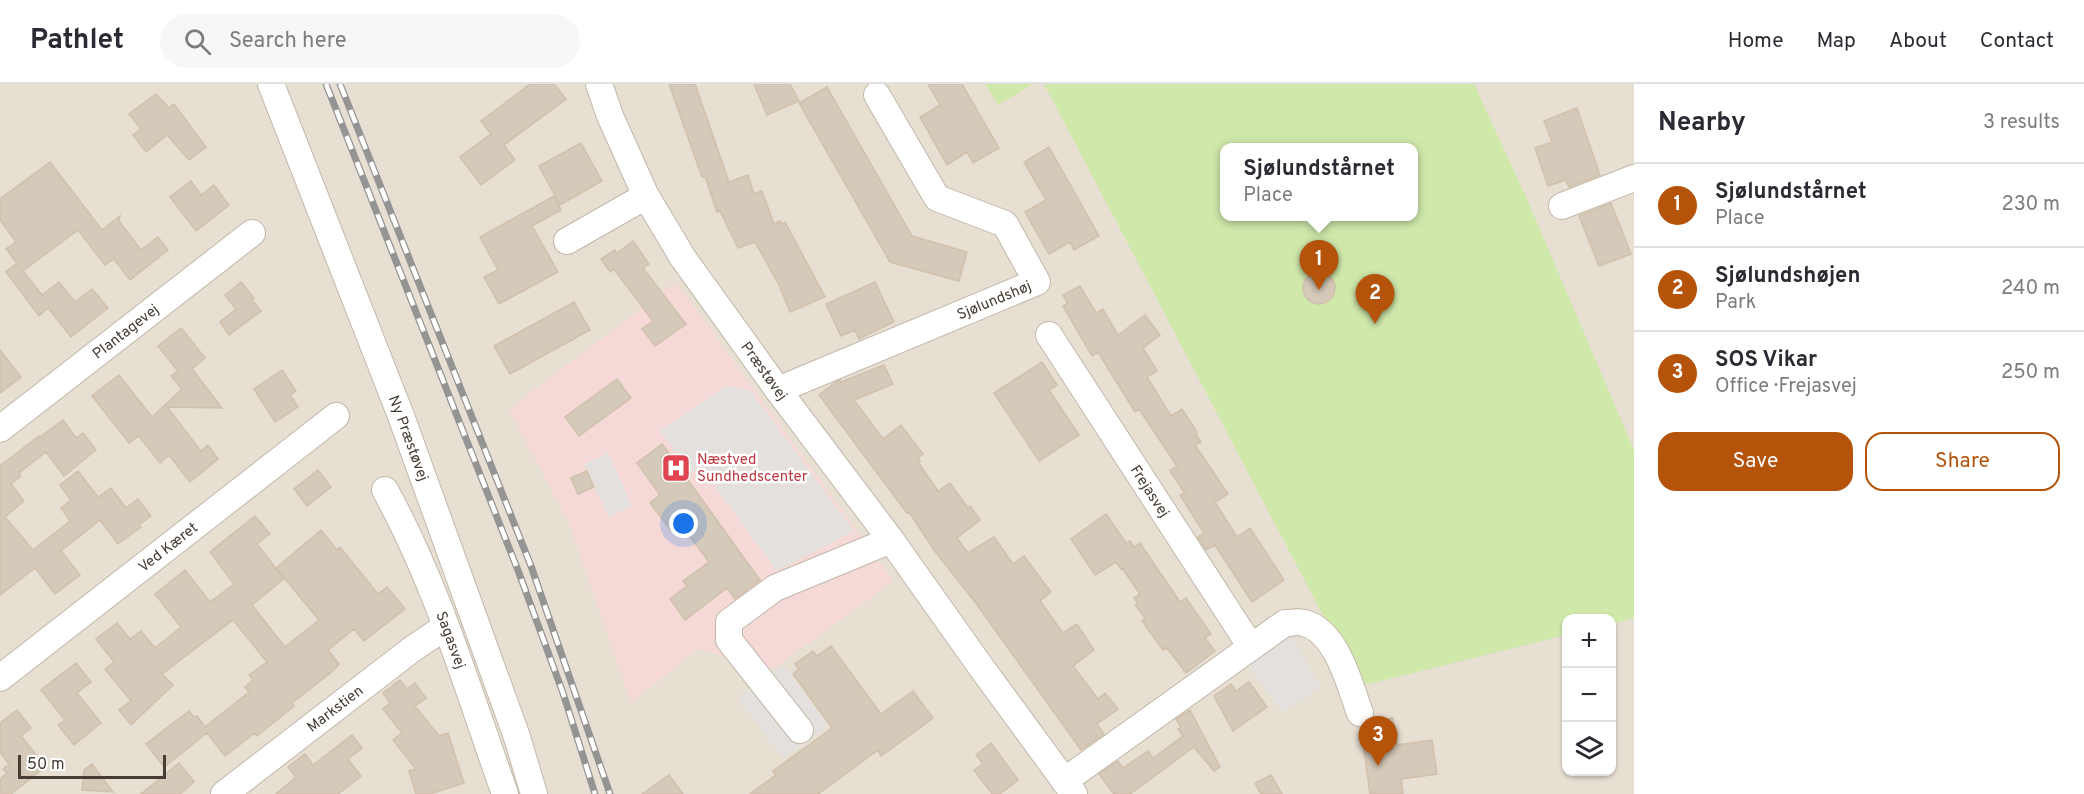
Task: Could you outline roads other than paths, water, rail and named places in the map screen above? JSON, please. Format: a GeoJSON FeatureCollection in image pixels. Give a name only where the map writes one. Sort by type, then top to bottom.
{"type":"FeatureCollection","features":[{"type":"Feature","properties":{"kind":"street","name":"Ny Præstøvej"},"geometry":{"type":"LineString","coordinates":[[271,84],[400,416],[518,737],[534,794]]}},
{"type":"Feature","properties":{"kind":"street","name":"Præstøvej"},"geometry":{"type":"LineString","coordinates":[[599,84],[610,116],[646,196],[682,258],[891,540],[1069,790]]}},
{"type":"Feature","properties":{"kind":"street","name":"Sjølundshøj"},"geometry":{"type":"LineString","coordinates":[[778,390],[1037,282],[1005,224],[937,198],[877,95]]}},
{"type":"Feature","properties":{"kind":"street"},"geometry":{"type":"LineString","coordinates":[[1562,206],[1634,178]]}},
{"type":"Feature","properties":{"kind":"street"},"geometry":{"type":"LineString","coordinates":[[567,241],[646,196]]}},
{"type":"Feature","properties":{"kind":"street","name":"Plantagevej"},"geometry":{"type":"LineString","coordinates":[[0,429],[252,233]]}},
{"type":"Feature","properties":{"kind":"street","name":"Frejasvej"},"geometry":{"type":"LineString","coordinates":[[1049,335],[1251,647]]}},
{"type":"Feature","properties":{"kind":"street","name":"Ved Kæret"},"geometry":{"type":"LineString","coordinates":[[0,678],[336,416]]}},
{"type":"Feature","properties":{"kind":"street","name":"Sagasvej"},"geometry":{"type":"LineString","coordinates":[[385,490],[406,529],[445,627],[505,794]]}},
{"type":"Feature","properties":{"kind":"street"},"geometry":{"type":"LineString","coordinates":[[800,730],[729,640],[729,622],[775,588],[891,540]]}},
{"type":"Feature","properties":{"kind":"street"},"geometry":{"type":"LineString","coordinates":[[1069,790],[1251,647],[1285,623],[1304,622],[1319,630],[1330,642],[1340,660],[1360,713]]}},
{"type":"Feature","properties":{"kind":"street","name":"Markstien"},"geometry":{"type":"LineString","coordinates":[[224,794],[411,650],[445,627]]}},
{"type":"Feature","properties":{"kind":"railway"},"geometry":{"type":"LineString","coordinates":[[326,84],[519,573],[563,693],[595,794]]}},
{"type":"Feature","properties":{"kind":"railway"},"geometry":{"type":"LineString","coordinates":[[340,84],[531,566],[610,794]]}},
{"type":"Feature","properties":{"kind":"place","name":"Sjølundstårnet"},"geometry":{"type":"Point","coordinates":[1319,290]}},
{"type":"Feature","properties":{"kind":"place","name":"Sjølundshøjen"},"geometry":{"type":"Point","coordinates":[1375,324]}},
{"type":"Feature","properties":{"kind":"place","name":"Næstved Sundhedscenter"},"geometry":{"type":"Point","coordinates":[676,468]}},
{"type":"Feature","properties":{"kind":"place","name":"SOS Vikar"},"geometry":{"type":"Point","coordinates":[1378,766]}}]}
